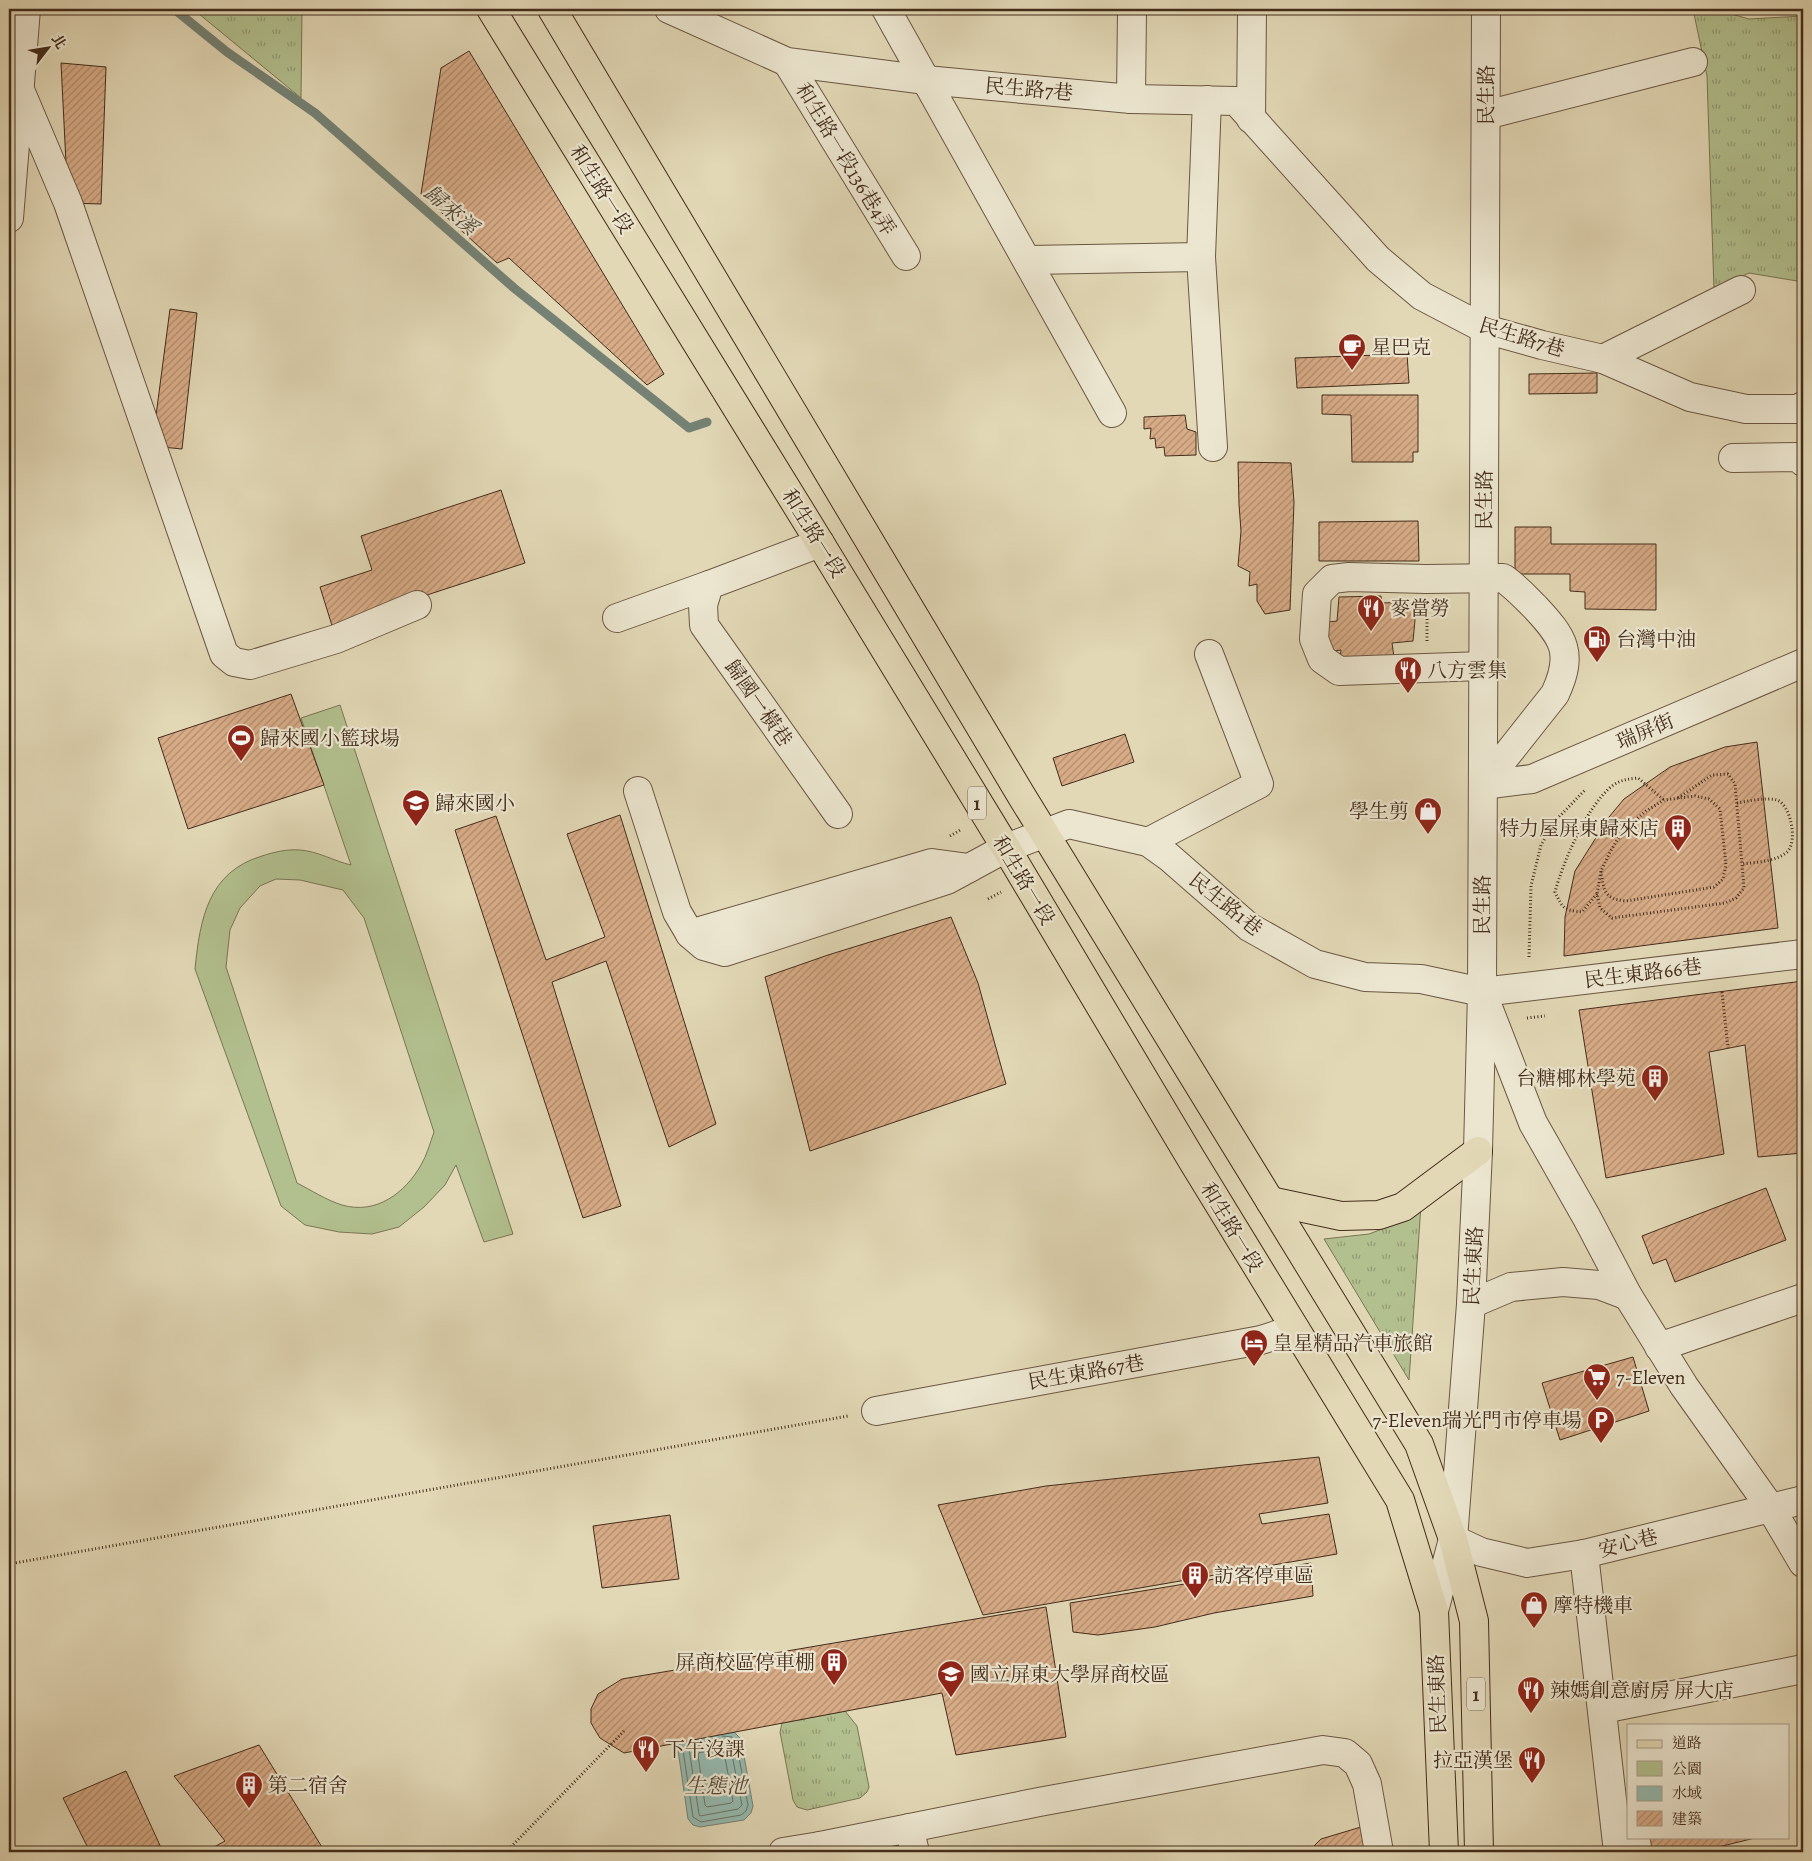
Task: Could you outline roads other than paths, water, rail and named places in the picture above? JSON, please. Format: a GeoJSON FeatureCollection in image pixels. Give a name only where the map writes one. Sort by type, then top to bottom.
{"type":"FeatureCollection","features":[{"type":"Feature","properties":{"kind":"main road","name":"和生路一段"},"geometry":{"type":"LineString","coordinates":[[491,9],[1006,848],[1192,1160],[1400,1500],[1434,1611]]}},
{"type":"Feature","properties":{"kind":"main road","name":"和生路一段"},"geometry":{"type":"LineString","coordinates":[[552,9],[1044,832],[1419,1444],[1453,1539]]}},
{"type":"Feature","properties":{"kind":"main road"},"geometry":{"type":"LineString","coordinates":[[1270,1201],[1341,1216],[1379,1215],[1403,1207],[1478,1151]]}},
{"type":"Feature","properties":{"kind":"main road","name":"民生東路"},"geometry":{"type":"LineString","coordinates":[[1453,1539],[1474,1621],[1479,1852]]}},
{"type":"Feature","properties":{"kind":"main road","name":"民生東路"},"geometry":{"type":"LineString","coordinates":[[1434,1611],[1444,1852]]}},
{"type":"Feature","properties":{"kind":"street"},"geometry":{"type":"LineString","coordinates":[[9,218],[26,9]]}},
{"type":"Feature","properties":{"kind":"street","name":"民生路7巷"},"geometry":{"type":"LineString","coordinates":[[669,9],[787,62],[926,80],[1131,99],[1236,101],[1378,259],[1422,296],[1485,329],[1542,345],[1604,359],[1690,397],[1746,409],[1797,409],[1803,406]]}},
{"type":"Feature","properties":{"kind":"street"},"geometry":{"type":"LineString","coordinates":[[886,9],[1112,413]]}},
{"type":"Feature","properties":{"kind":"street"},"geometry":{"type":"LineString","coordinates":[[1131,99],[1132,9]]}},
{"type":"Feature","properties":{"kind":"street"},"geometry":{"type":"LineString","coordinates":[[1251,119],[1252,9]]}},
{"type":"Feature","properties":{"kind":"street","name":"民生路"},"geometry":{"type":"LineString","coordinates":[[1482,992],[1486,9]]}},
{"type":"Feature","properties":{"kind":"street","name":"和生路一段136巷4弄"},"geometry":{"type":"LineString","coordinates":[[787,62],[906,256]]}},
{"type":"Feature","properties":{"kind":"street"},"geometry":{"type":"LineString","coordinates":[[1486,115],[1693,62]]}},
{"type":"Feature","properties":{"kind":"street"},"geometry":{"type":"LineString","coordinates":[[20,90],[68,203],[224,654],[234,662],[250,665],[336,639],[418,605]]}},
{"type":"Feature","properties":{"kind":"street"},"geometry":{"type":"LineString","coordinates":[[1207,100],[1201,257],[1213,447]]}},
{"type":"Feature","properties":{"kind":"street"},"geometry":{"type":"LineString","coordinates":[[1028,260],[1201,257]]}},
{"type":"Feature","properties":{"kind":"street"},"geometry":{"type":"LineString","coordinates":[[1604,359],[1741,290]]}},
{"type":"Feature","properties":{"kind":"street"},"geometry":{"type":"LineString","coordinates":[[1733,458],[1801,457],[1803,462]]}},
{"type":"Feature","properties":{"kind":"street"},"geometry":{"type":"LineString","coordinates":[[617,618],[820,543]]}},
{"type":"Feature","properties":{"kind":"street"},"geometry":{"type":"LineString","coordinates":[[1483,666],[1339,672],[1322,659],[1314,639],[1317,594],[1332,579],[1349,577],[1503,578],[1523,595],[1554,628],[1563,642],[1565,657],[1563,678],[1555,694],[1483,785]]}},
{"type":"Feature","properties":{"kind":"street","name":"歸國一橫巷"},"geometry":{"type":"LineString","coordinates":[[709,585],[703,604],[704,625],[838,814]]}},
{"type":"Feature","properties":{"kind":"street"},"geometry":{"type":"LineString","coordinates":[[1148,842],[1259,784],[1209,654]]}},
{"type":"Feature","properties":{"kind":"street","name":"瑞屏街"},"geometry":{"type":"LineString","coordinates":[[1483,785],[1532,779],[1803,663]]}},
{"type":"Feature","properties":{"kind":"street","name":"民生路1巷"},"geometry":{"type":"LineString","coordinates":[[638,791],[677,912],[690,934],[704,946],[724,952],[947,880],[1006,848],[1069,824],[1148,842],[1169,856],[1249,927],[1315,964],[1365,977],[1421,979],[1482,992]]}},
{"type":"Feature","properties":{"kind":"street","name":"民生東路66巷"},"geometry":{"type":"LineString","coordinates":[[1482,992],[1803,954]]}},
{"type":"Feature","properties":{"kind":"street"},"geometry":{"type":"LineString","coordinates":[[1482,992],[1533,1123],[1587,1218],[1628,1296],[1659,1347],[1770,1507],[1803,1563]]}},
{"type":"Feature","properties":{"kind":"street","name":"民生東路"},"geometry":{"type":"LineString","coordinates":[[1434,1611],[1453,1539],[1471,1304],[1478,1151],[1482,992]]}},
{"type":"Feature","properties":{"kind":"street"},"geometry":{"type":"LineString","coordinates":[[1471,1304],[1511,1287],[1563,1282],[1599,1285],[1628,1296]]}},
{"type":"Feature","properties":{"kind":"street"},"geometry":{"type":"LineString","coordinates":[[1659,1347],[1803,1298]]}},
{"type":"Feature","properties":{"kind":"street","name":"民生東路67巷"},"geometry":{"type":"LineString","coordinates":[[876,1411],[1261,1340],[1295,1329]]}},
{"type":"Feature","properties":{"kind":"street","name":"安心巷"},"geometry":{"type":"LineString","coordinates":[[1453,1539],[1481,1552],[1527,1563],[1584,1554],[1803,1500]]}},
{"type":"Feature","properties":{"kind":"street"},"geometry":{"type":"LineString","coordinates":[[1584,1554],[1618,1852]]}},
{"type":"Feature","properties":{"kind":"street"},"geometry":{"type":"LineString","coordinates":[[1603,1709],[1803,1669]]}},
{"type":"Feature","properties":{"kind":"street"},"geometry":{"type":"LineString","coordinates":[[783,1852],[912,1840],[1039,1802],[1323,1750],[1345,1753],[1358,1764],[1367,1784],[1379,1852]]}},
{"type":"Feature","properties":{"kind":"street"},"geometry":{"type":"LineString","coordinates":[[1635,1838],[1636,1852]]}},
{"type":"Feature","properties":{"kind":"water","name":"生態池"},"geometry":{"type":"Polygon","coordinates":[[[734,1732],[741,1739],[753,1806],[751,1813],[744,1820],[700,1827],[693,1825],[688,1819],[678,1750],[680,1742],[734,1732]]]}},
{"type":"Feature","properties":{"kind":"waterway","name":"歸來溪"},"geometry":{"type":"LineString","coordinates":[[174,9],[227,52],[315,113],[514,288],[689,428],[707,422]]}},
{"type":"Feature","properties":{"kind":"place","name":"星巴克"},"geometry":{"type":"Point","coordinates":[1352,371]}},
{"type":"Feature","properties":{"kind":"place","name":"麥當勞"},"geometry":{"type":"Point","coordinates":[1371,632]}},
{"type":"Feature","properties":{"kind":"place","name":"台灣中油"},"geometry":{"type":"Point","coordinates":[1597,663]}},
{"type":"Feature","properties":{"kind":"place","name":"八方雲集"},"geometry":{"type":"Point","coordinates":[1408,694]}},
{"type":"Feature","properties":{"kind":"place","name":"歸來國小籃球場"},"geometry":{"type":"Point","coordinates":[241,762]}},
{"type":"Feature","properties":{"kind":"place","name":"歸來國小"},"geometry":{"type":"Point","coordinates":[416,827]}},
{"type":"Feature","properties":{"kind":"place","name":"學生剪"},"geometry":{"type":"Point","coordinates":[1428,835]}},
{"type":"Feature","properties":{"kind":"place","name":"特力屋屏東歸來店"},"geometry":{"type":"Point","coordinates":[1678,852]}},
{"type":"Feature","properties":{"kind":"place","name":"台糖椰林學苑"},"geometry":{"type":"Point","coordinates":[1655,1102]}},
{"type":"Feature","properties":{"kind":"place","name":"皇星精品汽車旅館"},"geometry":{"type":"Point","coordinates":[1254,1367]}},
{"type":"Feature","properties":{"kind":"place","name":"7-Eleven"},"geometry":{"type":"Point","coordinates":[1597,1401]}},
{"type":"Feature","properties":{"kind":"place","name":"7-Eleven瑞光門市停車場"},"geometry":{"type":"Point","coordinates":[1601,1444]}},
{"type":"Feature","properties":{"kind":"place","name":"訪客停車區"},"geometry":{"type":"Point","coordinates":[1195,1599]}},
{"type":"Feature","properties":{"kind":"place","name":"摩特機車"},"geometry":{"type":"Point","coordinates":[1534,1629]}},
{"type":"Feature","properties":{"kind":"place","name":"屏商校區停車棚"},"geometry":{"type":"Point","coordinates":[834,1686]}},
{"type":"Feature","properties":{"kind":"place","name":"國立屏東大學屏商校區"},"geometry":{"type":"Point","coordinates":[951,1698]}},
{"type":"Feature","properties":{"kind":"place","name":"辣媽創意廚房 屏大店"},"geometry":{"type":"Point","coordinates":[1531,1714]}},
{"type":"Feature","properties":{"kind":"place","name":"下午沒課"},"geometry":{"type":"Point","coordinates":[646,1773]}},
{"type":"Feature","properties":{"kind":"place","name":"拉亞漢堡"},"geometry":{"type":"Point","coordinates":[1532,1784]}},
{"type":"Feature","properties":{"kind":"place","name":"第二宿舍"},"geometry":{"type":"Point","coordinates":[249,1809]}}]}
